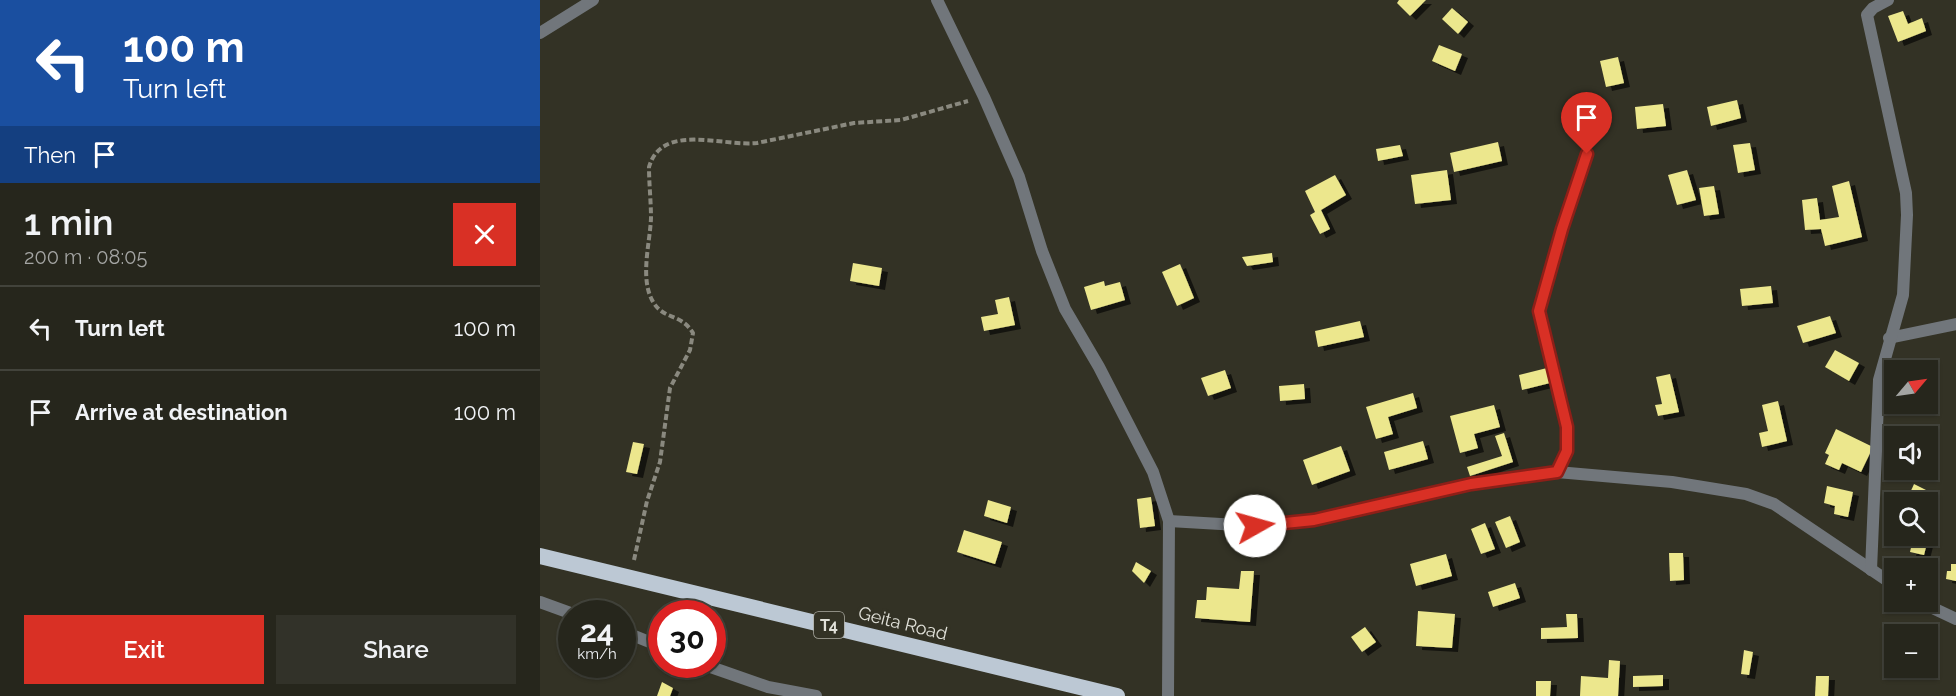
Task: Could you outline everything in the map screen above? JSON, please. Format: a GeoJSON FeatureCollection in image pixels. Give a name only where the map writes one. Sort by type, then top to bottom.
{"type":"FeatureCollection","features":[{"type":"Feature","properties":{"kind":"highway","name":"Geita Road"},"geometry":{"type":"LineString","coordinates":[[540,556],[1117,696]]}},
{"type":"Feature","properties":{"kind":"street"},"geometry":{"type":"LineString","coordinates":[[540,33],[592,0]]}},
{"type":"Feature","properties":{"kind":"street"},"geometry":{"type":"LineString","coordinates":[[937,0],[984,97],[1019,177],[1042,251],[1065,309],[1099,367],[1153,472],[1169,522],[1168,696]]}},
{"type":"Feature","properties":{"kind":"street"},"geometry":{"type":"LineString","coordinates":[[1871,570],[1879,380],[1903,295],[1906,193],[1867,15],[1888,0]]}},
{"type":"Feature","properties":{"kind":"street"},"geometry":{"type":"LineString","coordinates":[[1557,472],[1567,451],[1567,427],[1539,311],[1562,229],[1587,154]]}},
{"type":"Feature","properties":{"kind":"street"},"geometry":{"type":"LineString","coordinates":[[1889,338],[1956,324]]}},
{"type":"Feature","properties":{"kind":"street"},"geometry":{"type":"LineString","coordinates":[[1169,522],[1255,526],[1314,520],[1471,484],[1557,472],[1672,482],[1746,494],[1774,504],[1797,518],[1884,578]]}},
{"type":"Feature","properties":{"kind":"street"},"geometry":{"type":"LineString","coordinates":[[540,602],[558,609]]}},
{"type":"Feature","properties":{"kind":"street"},"geometry":{"type":"LineString","coordinates":[[1938,610],[1956,619]]}},
{"type":"Feature","properties":{"kind":"street"},"geometry":{"type":"LineString","coordinates":[[726,672],[768,687],[816,696]]}},
{"type":"Feature","properties":{"kind":"path"},"geometry":{"type":"LineString","coordinates":[[630,578],[647,501],[660,462],[670,388],[690,350],[693,333],[686,322],[660,312],[651,299],[646,276],[650,244],[649,168],[652,157],[659,150],[681,140],[698,138],[741,145],[757,143],[854,123],[901,120],[984,97]]}},
{"type":"Feature","properties":{"kind":"building"},"geometry":{"type":"Polygon","coordinates":[[[1399,0],[1426,0],[1410,16],[1397,3],[1399,0]]]}},
{"type":"Feature","properties":{"kind":"building"},"geometry":{"type":"Polygon","coordinates":[[[1452,8],[1468,22],[1458,34],[1442,19],[1452,8]]]}},
{"type":"Feature","properties":{"kind":"building"},"geometry":{"type":"Polygon","coordinates":[[[1903,11],[1908,24],[1922,18],[1926,31],[1898,42],[1888,16],[1903,11]]]}},
{"type":"Feature","properties":{"kind":"building"},"geometry":{"type":"Polygon","coordinates":[[[1439,45],[1462,54],[1455,71],[1432,61],[1439,45]]]}},
{"type":"Feature","properties":{"kind":"building"},"geometry":{"type":"Polygon","coordinates":[[[1618,57],[1624,83],[1606,87],[1600,61],[1618,57]]]}},
{"type":"Feature","properties":{"kind":"building"},"geometry":{"type":"Polygon","coordinates":[[[1737,100],[1741,118],[1711,126],[1707,107],[1737,100]]]}},
{"type":"Feature","properties":{"kind":"building"},"geometry":{"type":"Polygon","coordinates":[[[1663,104],[1666,126],[1637,129],[1635,107],[1663,104]]]}},
{"type":"Feature","properties":{"kind":"building"},"geometry":{"type":"Polygon","coordinates":[[[1498,142],[1502,161],[1454,172],[1450,153],[1498,142]]]}},
{"type":"Feature","properties":{"kind":"building"},"geometry":{"type":"Polygon","coordinates":[[[1750,143],[1755,170],[1738,173],[1733,145],[1750,143]]]}},
{"type":"Feature","properties":{"kind":"building"},"geometry":{"type":"Polygon","coordinates":[[[1400,145],[1403,156],[1378,161],[1376,149],[1400,145]]]}},
{"type":"Feature","properties":{"kind":"building"},"geometry":{"type":"Polygon","coordinates":[[[1447,170],[1451,200],[1415,204],[1411,175],[1447,170]]]}},
{"type":"Feature","properties":{"kind":"building"},"geometry":{"type":"Polygon","coordinates":[[[1687,170],[1696,200],[1677,205],[1668,175],[1687,170]]]}},
{"type":"Feature","properties":{"kind":"building"},"geometry":{"type":"Polygon","coordinates":[[[1335,175],[1346,195],[1321,210],[1330,229],[1320,234],[1310,215],[1315,212],[1305,191],[1335,175]]]}},
{"type":"Feature","properties":{"kind":"building"},"geometry":{"type":"Polygon","coordinates":[[[1849,181],[1862,237],[1825,246],[1821,229],[1805,230],[1802,200],[1817,198],[1820,220],[1839,217],[1832,186],[1849,181]]]}},
{"type":"Feature","properties":{"kind":"building"},"geometry":{"type":"Polygon","coordinates":[[[1714,186],[1719,214],[1704,216],[1699,188],[1714,186]]]}},
{"type":"Feature","properties":{"kind":"building"},"geometry":{"type":"Polygon","coordinates":[[[1272,253],[1273,262],[1247,266],[1242,257],[1272,253]]]}},
{"type":"Feature","properties":{"kind":"building"},"geometry":{"type":"Polygon","coordinates":[[[853,263],[882,268],[879,286],[850,281],[853,263]]]}},
{"type":"Feature","properties":{"kind":"building"},"geometry":{"type":"Polygon","coordinates":[[[1180,264],[1194,298],[1177,306],[1162,272],[1180,264]]]}},
{"type":"Feature","properties":{"kind":"building"},"geometry":{"type":"Polygon","coordinates":[[[1104,281],[1105,286],[1120,282],[1125,300],[1091,310],[1084,287],[1104,281]]]}},
{"type":"Feature","properties":{"kind":"building"},"geometry":{"type":"Polygon","coordinates":[[[1771,286],[1773,303],[1742,306],[1740,289],[1771,286]]]}},
{"type":"Feature","properties":{"kind":"building"},"geometry":{"type":"Polygon","coordinates":[[[1009,297],[1015,325],[984,331],[981,317],[998,314],[995,300],[1009,297]]]}},
{"type":"Feature","properties":{"kind":"building"},"geometry":{"type":"Polygon","coordinates":[[[1830,316],[1836,333],[1803,343],[1797,326],[1830,316]]]}},
{"type":"Feature","properties":{"kind":"building"},"geometry":{"type":"Polygon","coordinates":[[[1360,321],[1364,337],[1318,347],[1315,331],[1360,321]]]}},
{"type":"Feature","properties":{"kind":"building"},"geometry":{"type":"Polygon","coordinates":[[[1835,350],[1859,363],[1849,381],[1825,367],[1835,350]]]}},
{"type":"Feature","properties":{"kind":"building"},"geometry":{"type":"Polygon","coordinates":[[[1547,368],[1550,383],[1522,390],[1519,375],[1547,368]]]}},
{"type":"Feature","properties":{"kind":"building"},"geometry":{"type":"Polygon","coordinates":[[[1225,370],[1231,388],[1208,396],[1201,378],[1225,370]]]}},
{"type":"Feature","properties":{"kind":"building"},"geometry":{"type":"Polygon","coordinates":[[[1670,374],[1679,412],[1658,416],[1655,405],[1662,404],[1656,377],[1670,374]]]}},
{"type":"Feature","properties":{"kind":"building"},"geometry":{"type":"Polygon","coordinates":[[[1304,384],[1305,399],[1280,401],[1279,386],[1304,384]]]}},
{"type":"Feature","properties":{"kind":"building"},"geometry":{"type":"Polygon","coordinates":[[[1413,393],[1417,408],[1388,417],[1393,434],[1376,439],[1366,407],[1413,393]]]}},
{"type":"Feature","properties":{"kind":"building"},"geometry":{"type":"Polygon","coordinates":[[[1778,401],[1787,441],[1762,447],[1759,433],[1768,431],[1762,405],[1778,401]]]}},
{"type":"Feature","properties":{"kind":"building"},"geometry":{"type":"Polygon","coordinates":[[[1494,405],[1500,427],[1474,434],[1478,448],[1460,453],[1450,416],[1494,405]]]}},
{"type":"Feature","properties":{"kind":"building"},"geometry":{"type":"Polygon","coordinates":[[[1836,429],[1873,447],[1861,472],[1842,463],[1839,470],[1825,464],[1829,455],[1825,453],[1836,429]]]}},
{"type":"Feature","properties":{"kind":"building"},"geometry":{"type":"Polygon","coordinates":[[[1504,433],[1513,462],[1470,476],[1467,467],[1502,456],[1495,436],[1504,433]]]}},
{"type":"Feature","properties":{"kind":"building"},"geometry":{"type":"Polygon","coordinates":[[[1423,441],[1428,459],[1389,470],[1384,452],[1423,441]]]}},
{"type":"Feature","properties":{"kind":"building"},"geometry":{"type":"Polygon","coordinates":[[[633,442],[644,444],[637,474],[626,472],[633,442]]]}},
{"type":"Feature","properties":{"kind":"building"},"geometry":{"type":"Polygon","coordinates":[[[1341,446],[1350,471],[1312,485],[1303,460],[1341,446]]]}},
{"type":"Feature","properties":{"kind":"building"},"geometry":{"type":"Polygon","coordinates":[[[1914,484],[1928,491],[1928,492],[1910,492],[1914,484]]]}},
{"type":"Feature","properties":{"kind":"building"},"geometry":{"type":"Polygon","coordinates":[[[1827,486],[1853,492],[1848,517],[1834,514],[1835,506],[1824,503],[1827,486]]]}},
{"type":"Feature","properties":{"kind":"building"},"geometry":{"type":"Polygon","coordinates":[[[1151,497],[1155,526],[1140,528],[1137,499],[1151,497]]]}},
{"type":"Feature","properties":{"kind":"building"},"geometry":{"type":"Polygon","coordinates":[[[988,500],[1011,507],[1007,523],[984,516],[988,500]]]}},
{"type":"Feature","properties":{"kind":"building"},"geometry":{"type":"Polygon","coordinates":[[[1510,516],[1520,542],[1506,548],[1495,522],[1510,516]]]}},
{"type":"Feature","properties":{"kind":"building"},"geometry":{"type":"Polygon","coordinates":[[[1485,523],[1495,549],[1481,554],[1471,529],[1485,523]]]}},
{"type":"Feature","properties":{"kind":"building"},"geometry":{"type":"Polygon","coordinates":[[[964,530],[1002,542],[995,564],[957,552],[964,530]]]}},
{"type":"Feature","properties":{"kind":"building"},"geometry":{"type":"Polygon","coordinates":[[[1911,546],[1926,546],[1924,555],[1910,552],[1911,546]]]}},
{"type":"Feature","properties":{"kind":"building"},"geometry":{"type":"Polygon","coordinates":[[[1669,553],[1683,553],[1684,580],[1670,581],[1669,553]]]}},
{"type":"Feature","properties":{"kind":"building"},"geometry":{"type":"Polygon","coordinates":[[[1446,554],[1452,576],[1416,586],[1410,564],[1446,554]]]}},
{"type":"Feature","properties":{"kind":"building"},"geometry":{"type":"Polygon","coordinates":[[[1136,562],[1151,571],[1144,583],[1132,571],[1136,562]]]}},
{"type":"Feature","properties":{"kind":"building"},"geometry":{"type":"Polygon","coordinates":[[[1951,564],[1956,564],[1956,581],[1946,579],[1947,571],[1951,571],[1951,564]]]}},
{"type":"Feature","properties":{"kind":"building"},"geometry":{"type":"Polygon","coordinates":[[[1241,571],[1254,571],[1250,622],[1195,618],[1197,600],[1206,600],[1207,587],[1239,589],[1241,571]]]}},
{"type":"Feature","properties":{"kind":"building"},"geometry":{"type":"Polygon","coordinates":[[[1515,583],[1520,598],[1493,607],[1488,592],[1515,583]]]}},
{"type":"Feature","properties":{"kind":"building"},"geometry":{"type":"Polygon","coordinates":[[[1418,611],[1455,614],[1452,648],[1416,646],[1418,611]]]}},
{"type":"Feature","properties":{"kind":"building"},"geometry":{"type":"Polygon","coordinates":[[[1566,614],[1577,614],[1578,638],[1541,639],[1541,628],[1567,627],[1566,614]]]}},
{"type":"Feature","properties":{"kind":"building"},"geometry":{"type":"Polygon","coordinates":[[[1365,627],[1376,642],[1362,652],[1351,637],[1365,627]]]}},
{"type":"Feature","properties":{"kind":"building"},"geometry":{"type":"Polygon","coordinates":[[[1744,650],[1753,652],[1749,675],[1741,674],[1744,650]]]}},
{"type":"Feature","properties":{"kind":"building"},"geometry":{"type":"Polygon","coordinates":[[[1609,660],[1620,661],[1618,696],[1580,696],[1581,676],[1608,678],[1609,660]]]}},
{"type":"Feature","properties":{"kind":"building"},"geometry":{"type":"Polygon","coordinates":[[[1663,675],[1663,686],[1633,687],[1633,676],[1663,675]]]}},
{"type":"Feature","properties":{"kind":"building"},"geometry":{"type":"Polygon","coordinates":[[[1816,676],[1829,676],[1828,696],[1815,696],[1816,676]]]}},
{"type":"Feature","properties":{"kind":"building"},"geometry":{"type":"Polygon","coordinates":[[[1536,681],[1551,681],[1550,696],[1536,696],[1536,681]]]}},
{"type":"Feature","properties":{"kind":"building"},"geometry":{"type":"Polygon","coordinates":[[[662,682],[673,688],[670,696],[657,696],[662,682]]]}},
{"type":"Feature","properties":{"kind":"route"},"geometry":{"type":"LineString","coordinates":[[1255,526],[1314,520],[1471,484],[1557,472],[1567,451],[1567,427],[1539,311],[1562,229],[1587,154]]}}]}
